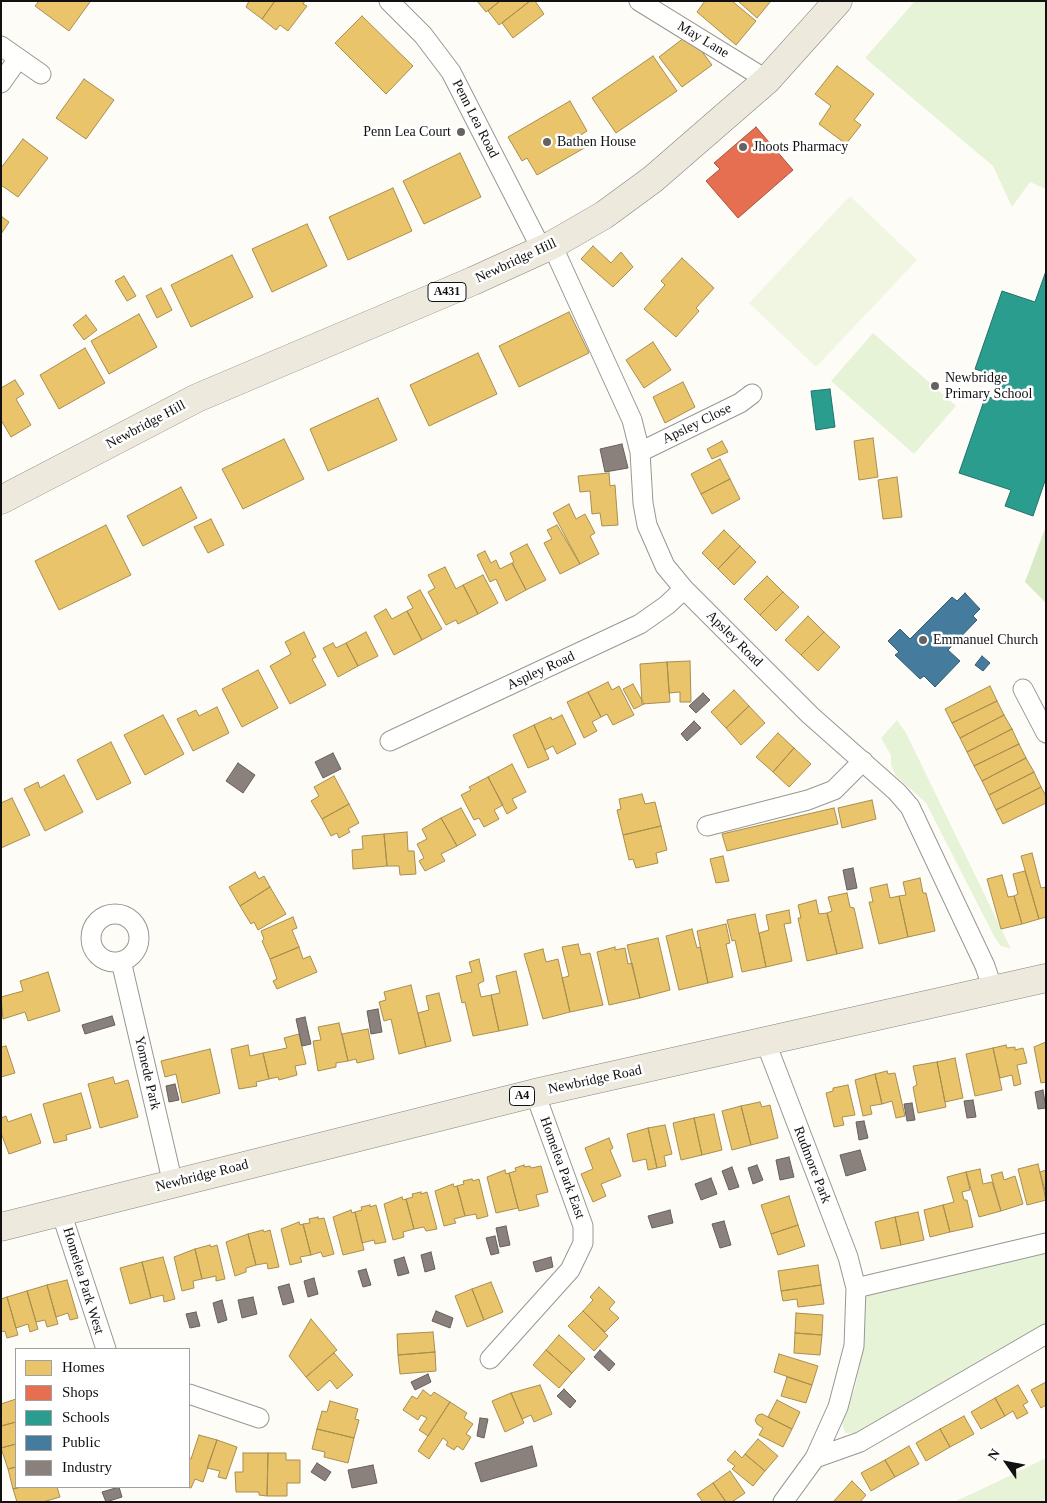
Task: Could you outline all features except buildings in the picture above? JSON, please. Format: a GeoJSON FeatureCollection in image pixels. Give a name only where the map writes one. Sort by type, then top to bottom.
{"type":"FeatureCollection","features":[{"type":"Feature","properties":{"kind":"main road","name":"Newbridge Hill"},"geometry":{"type":"LineString","coordinates":[[2,498],[197,398],[547,248],[604,215],[653,179],[767,80],[838,1]]}},
{"type":"Feature","properties":{"kind":"main road","name":"Newbridge Road"},"geometry":{"type":"LineString","coordinates":[[1,1226],[535,1093],[766,1043],[1046,978]]}},
{"type":"Feature","properties":{"kind":"street","name":"Penn Lea Road"},"geometry":{"type":"LineString","coordinates":[[389,1],[423,35],[451,72],[547,248]]}},
{"type":"Feature","properties":{"kind":"street","name":"May Lane"},"geometry":{"type":"LineString","coordinates":[[639,1],[767,80]]}},
{"type":"Feature","properties":{"kind":"street"},"geometry":{"type":"LineString","coordinates":[[1,46],[41,74]]}},
{"type":"Feature","properties":{"kind":"street"},"geometry":{"type":"LineString","coordinates":[[1,83],[18,59]]}},
{"type":"Feature","properties":{"kind":"street","name":"Apsley Road"},"geometry":{"type":"LineString","coordinates":[[547,248],[632,420],[640,452],[643,502],[647,526],[666,566],[684,590],[810,715],[897,792],[910,807],[985,966],[993,990]]}},
{"type":"Feature","properties":{"kind":"street","name":"Apsley Close"},"geometry":{"type":"LineString","coordinates":[[640,452],[740,403],[752,394]]}},
{"type":"Feature","properties":{"kind":"street","name":"Aspley Road"},"geometry":{"type":"LineString","coordinates":[[390,741],[640,624],[684,590]]}},
{"type":"Feature","properties":{"kind":"street"},"geometry":{"type":"LineString","coordinates":[[1022,689],[1046,733]]}},
{"type":"Feature","properties":{"kind":"street"},"geometry":{"type":"LineString","coordinates":[[706,826],[816,797],[834,790],[862,761]]}},
{"type":"Feature","properties":{"kind":"street","name":"Yomede Park"},"geometry":{"type":"LineString","coordinates":[[121,962],[173,1184]]}},
{"type":"Feature","properties":{"kind":"street","name":"Rudmore Park"},"geometry":{"type":"LineString","coordinates":[[766,1043],[848,1257],[856,1288],[854,1346],[838,1407],[815,1458],[783,1502]]}},
{"type":"Feature","properties":{"kind":"street","name":"Homelea Park East"},"geometry":{"type":"LineString","coordinates":[[490,1359],[570,1270],[583,1243],[583,1226],[535,1093]]}},
{"type":"Feature","properties":{"kind":"street","name":"Homelea Park West"},"geometry":{"type":"LineString","coordinates":[[62,1212],[106,1348]]}},
{"type":"Feature","properties":{"kind":"street"},"geometry":{"type":"LineString","coordinates":[[856,1288],[1046,1243]]}},
{"type":"Feature","properties":{"kind":"street"},"geometry":{"type":"LineString","coordinates":[[815,1458],[860,1442],[1046,1334]]}},
{"type":"Feature","properties":{"kind":"street"},"geometry":{"type":"LineString","coordinates":[[190,1394],[259,1418]]}},
{"type":"Feature","properties":{"kind":"green space"},"geometry":{"type":"Polygon","coordinates":[[[915,1],[1046,1],[1046,189],[1030,182],[1012,207],[993,166],[865,58],[915,1]]]}},
{"type":"Feature","properties":{"kind":"green space"},"geometry":{"type":"Polygon","coordinates":[[[850,196],[917,260],[816,367],[749,303],[850,196]]]}},
{"type":"Feature","properties":{"kind":"green space"},"geometry":{"type":"Polygon","coordinates":[[[873,333],[956,406],[914,454],[831,381],[873,333]]]}},
{"type":"Feature","properties":{"kind":"green space"},"geometry":{"type":"Polygon","coordinates":[[[1046,526],[1046,603],[1025,582],[1046,526]]]}},
{"type":"Feature","properties":{"kind":"green space"},"geometry":{"type":"Polygon","coordinates":[[[897,720],[906,733],[1011,949],[1001,946],[995,938],[926,803],[896,776],[891,765],[891,755],[881,738],[897,720]]]}},
{"type":"Feature","properties":{"kind":"green space"},"geometry":{"type":"Polygon","coordinates":[[[1046,1250],[1046,1325],[856,1433],[845,1433],[842,1423],[855,1388],[864,1341],[866,1296],[877,1291],[1046,1250]]]}},
{"type":"Feature","properties":{"kind":"green space"},"geometry":{"type":"Polygon","coordinates":[[[1046,1458],[1046,1502],[953,1502],[976,1492],[1046,1458]]]}},
{"type":"Feature","properties":{"kind":"place","name":"Penn Lea Court"},"geometry":{"type":"Point","coordinates":[461,132]}},
{"type":"Feature","properties":{"kind":"place","name":"Bathen House"},"geometry":{"type":"Point","coordinates":[547,142]}},
{"type":"Feature","properties":{"kind":"place","name":"Jhoots Pharmacy"},"geometry":{"type":"Point","coordinates":[743,147]}},
{"type":"Feature","properties":{"kind":"place","name":"Newbridge Primary School"},"geometry":{"type":"Point","coordinates":[935,386]}},
{"type":"Feature","properties":{"kind":"place","name":"Emmanuel Church"},"geometry":{"type":"Point","coordinates":[923,640]}}]}
